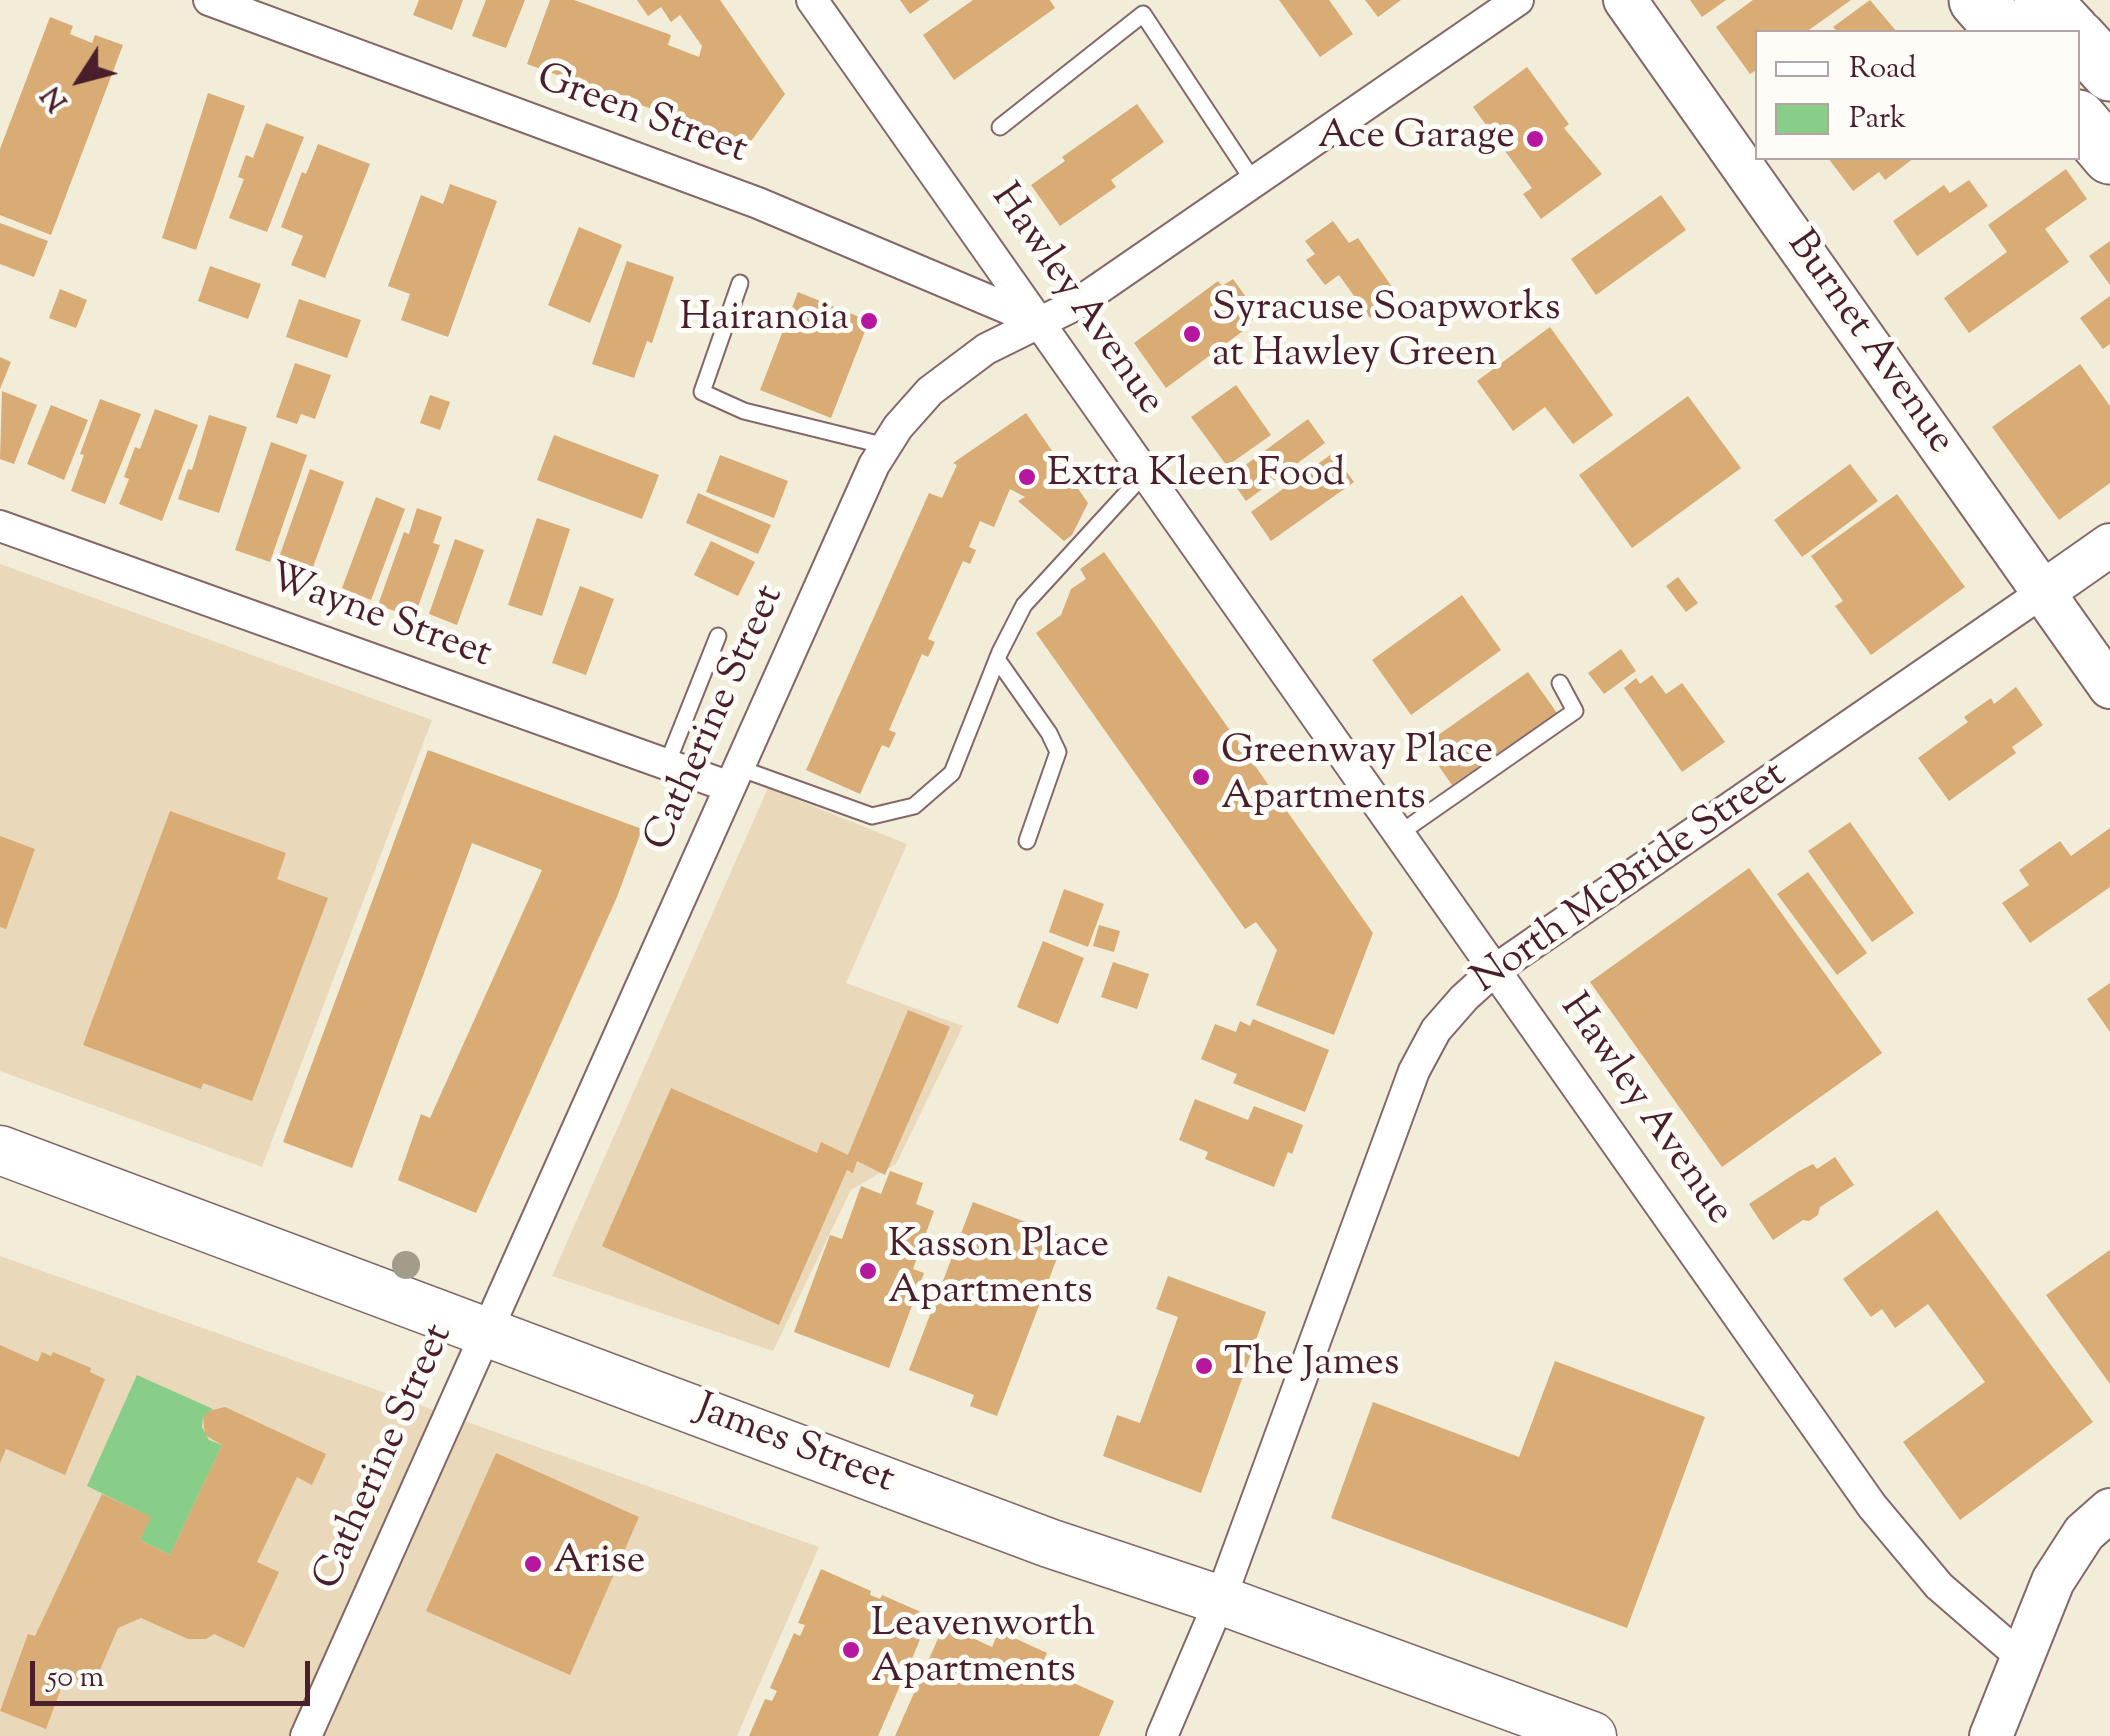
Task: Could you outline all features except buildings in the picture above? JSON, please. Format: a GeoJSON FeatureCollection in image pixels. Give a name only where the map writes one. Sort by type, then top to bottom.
{"type":"FeatureCollection","features":[{"type":"Feature","properties":{"kind":"highway"},"geometry":{"type":"LineString","coordinates":[[1977,0],[2003,30]]}},
{"type":"Feature","properties":{"kind":"highway"},"geometry":{"type":"LineString","coordinates":[[2042,0],[2070,30]]}},
{"type":"Feature","properties":{"kind":"highway"},"geometry":{"type":"LineString","coordinates":[[2080,40],[2110,73]]}},
{"type":"Feature","properties":{"kind":"highway"},"geometry":{"type":"LineString","coordinates":[[2080,120],[2110,156]]}},
{"type":"Feature","properties":{"kind":"main road","name":"James Street"},"geometry":{"type":"LineString","coordinates":[[0,1150],[1050,1544],[1220,1600],[1592,1736]]}},
{"type":"Feature","properties":{"kind":"street","name":"Green Street"},"geometry":{"type":"LineString","coordinates":[[209,0],[758,203],[1040,322]]}},
{"type":"Feature","properties":{"kind":"street","name":"Hawley Avenue"},"geometry":{"type":"LineString","coordinates":[[812,0],[1872,1506],[1939,1586],[2021,1657]]}},
{"type":"Feature","properties":{"kind":"street","name":"Catherine Street"},"geometry":{"type":"LineString","coordinates":[[306,1736],[874,465],[898,427],[930,391],[986,349],[1074,305],[1518,0]]}},
{"type":"Feature","properties":{"kind":"street","name":"Burnet Avenue"},"geometry":{"type":"LineString","coordinates":[[1625,0],[2110,687]]}},
{"type":"Feature","properties":{"kind":"street","name":"Wayne Street"},"geometry":{"type":"LineString","coordinates":[[0,526],[667,764],[735,777]]}},
{"type":"Feature","properties":{"kind":"street","name":"North McBride Street"},"geometry":{"type":"LineString","coordinates":[[1162,1736],[1220,1600],[1414,1071],[1436,1030],[1496,970],[2110,545]]}},
{"type":"Feature","properties":{"kind":"street"},"geometry":{"type":"LineString","coordinates":[[1991,1736],[2053,1581],[2084,1532],[2110,1510]]}},
{"type":"Feature","properties":{"kind":"lane"},"geometry":{"type":"LineString","coordinates":[[1000,127],[1143,14],[1254,182]]}},
{"type":"Feature","properties":{"kind":"lane"},"geometry":{"type":"LineString","coordinates":[[740,283],[702,392],[744,411],[886,446]]}},
{"type":"Feature","properties":{"kind":"lane"},"geometry":{"type":"LineString","coordinates":[[735,777],[872,816],[914,806],[952,772],[997,659],[1024,605],[1146,472]]}},
{"type":"Feature","properties":{"kind":"lane"},"geometry":{"type":"LineString","coordinates":[[667,764],[718,636]]}},
{"type":"Feature","properties":{"kind":"lane"},"geometry":{"type":"LineString","coordinates":[[997,659],[1058,752],[1026,841]]}},
{"type":"Feature","properties":{"kind":"lane"},"geometry":{"type":"LineString","coordinates":[[1400,833],[1575,711],[1560,682]]}},
{"type":"Feature","properties":{"kind":"shaded area"},"geometry":{"type":"Polygon","coordinates":[[[0,564],[432,720],[262,1167],[0,1071],[0,564]]]}},
{"type":"Feature","properties":{"kind":"shaded area"},"geometry":{"type":"Polygon","coordinates":[[[768,788],[907,844],[846,983],[963,1026],[896,1164],[851,1190],[773,1351],[552,1276],[768,788]]]}},
{"type":"Feature","properties":{"kind":"shaded area"},"geometry":{"type":"Polygon","coordinates":[[[0,1256],[819,1547],[737,1736],[0,1736],[0,1256]]]}},
{"type":"Feature","properties":{"kind":"green space"},"geometry":{"type":"Polygon","coordinates":[[[137,1375],[213,1409],[203,1417],[202,1427],[209,1440],[222,1445],[170,1555],[140,1540],[150,1517],[87,1486],[137,1375]]]}},
{"type":"Feature","properties":{"kind":"place","name":"Ace Garage"},"geometry":{"type":"Point","coordinates":[1535,139]}},
{"type":"Feature","properties":{"kind":"place","name":"Hairanoia"},"geometry":{"type":"Point","coordinates":[869,321]}},
{"type":"Feature","properties":{"kind":"place","name":"Syracuse Soapworks at Hawley Green"},"geometry":{"type":"Point","coordinates":[1192,334]}},
{"type":"Feature","properties":{"kind":"place","name":"Extra Kleen Food"},"geometry":{"type":"Point","coordinates":[1027,477]}},
{"type":"Feature","properties":{"kind":"place","name":"Greenway Place Apartments"},"geometry":{"type":"Point","coordinates":[1201,777]}},
{"type":"Feature","properties":{"kind":"place","name":"Kasson Place Apartments"},"geometry":{"type":"Point","coordinates":[868,1271]}},
{"type":"Feature","properties":{"kind":"place","name":"The James"},"geometry":{"type":"Point","coordinates":[1204,1366]}},
{"type":"Feature","properties":{"kind":"place","name":"Arise"},"geometry":{"type":"Point","coordinates":[533,1564]}},
{"type":"Feature","properties":{"kind":"place","name":"Leavenworth Apartments"},"geometry":{"type":"Point","coordinates":[851,1650]}}]}
